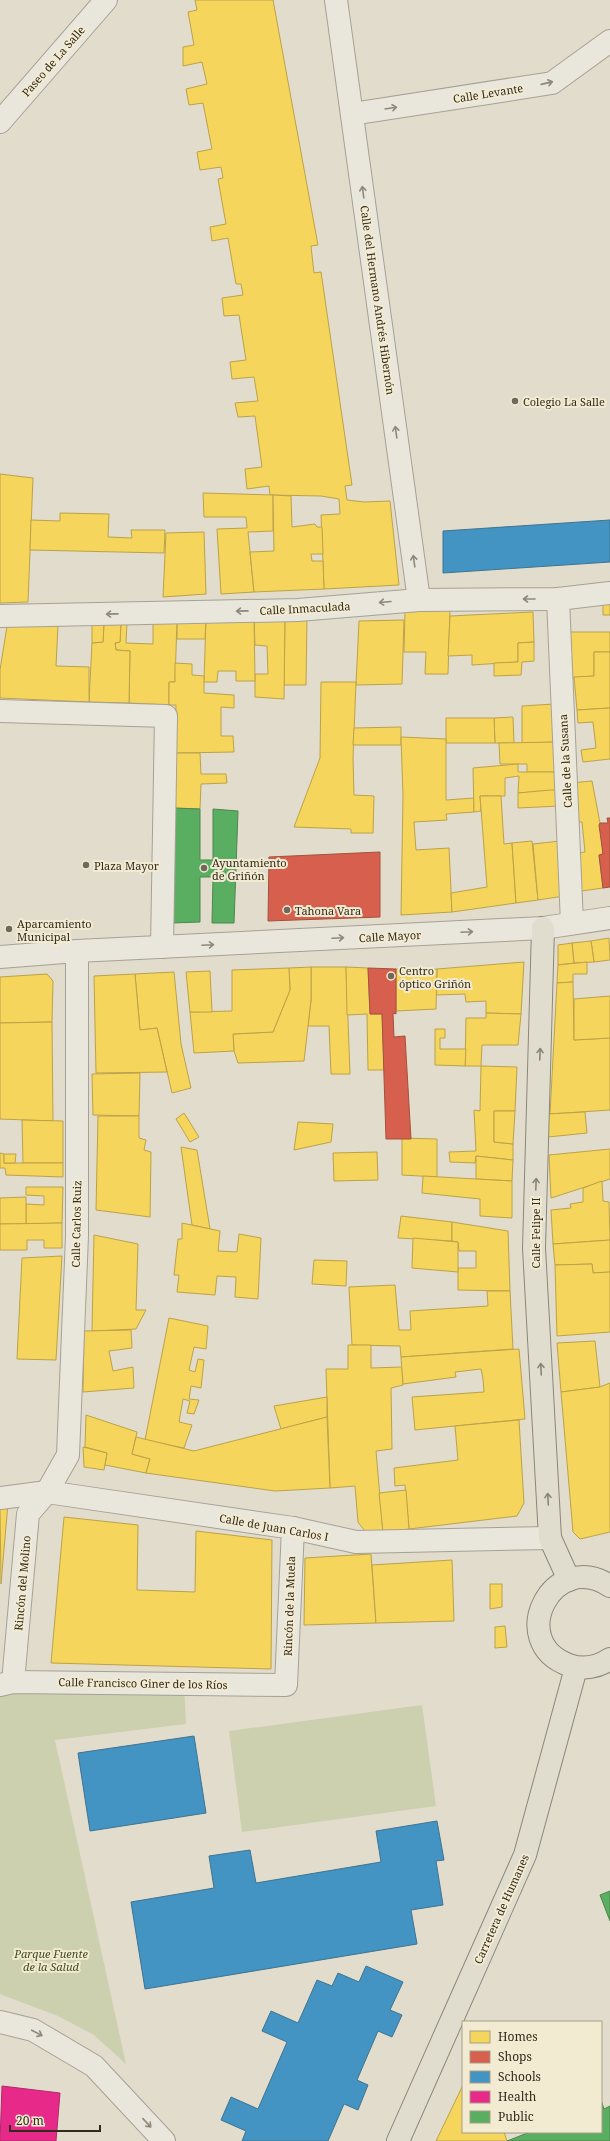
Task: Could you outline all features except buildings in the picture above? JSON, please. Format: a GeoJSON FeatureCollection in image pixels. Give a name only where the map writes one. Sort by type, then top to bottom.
{"type":"FeatureCollection","features":[{"type":"Feature","properties":{"kind":"main road","name":"Calle Felipe II"},"geometry":{"type":"LineString","coordinates":[[543,928],[534,1248],[550,1538]]}},
{"type":"Feature","properties":{"kind":"main road"},"geometry":{"type":"LineString","coordinates":[[550,1538],[569,1580]]}},
{"type":"Feature","properties":{"kind":"main road"},"geometry":{"type":"LineString","coordinates":[[610,1586],[602,1580],[586,1577],[569,1580],[555,1587],[545,1598],[540,1612],[538,1626],[542,1641],[550,1654],[562,1663],[576,1668],[590,1668],[603,1664],[610,1659]]}},
{"type":"Feature","properties":{"kind":"main road","name":"Carretera de Humanes"},"geometry":{"type":"LineString","coordinates":[[398,2141],[525,1855],[576,1668]]}},
{"type":"Feature","properties":{"kind":"street","name":"Paseo de La Salle"},"geometry":{"type":"LineString","coordinates":[[0,122],[106,0]]}},
{"type":"Feature","properties":{"kind":"street","name":"Calle del Hermano Andrés Hibernón"},"geometry":{"type":"LineString","coordinates":[[336,0],[419,600]]}},
{"type":"Feature","properties":{"kind":"street","name":"Calle Levante"},"geometry":{"type":"LineString","coordinates":[[352,114],[552,83],[610,41]]}},
{"type":"Feature","properties":{"kind":"street","name":"Calle Inmaculada"},"geometry":{"type":"LineString","coordinates":[[0,616],[298,610],[419,600],[558,599],[610,593]]}},
{"type":"Feature","properties":{"kind":"street","name":"Calle de la Susana"},"geometry":{"type":"LineString","coordinates":[[558,599],[572,923]]}},
{"type":"Feature","properties":{"kind":"street"},"geometry":{"type":"LineString","coordinates":[[0,711],[166,716],[165,947]]}},
{"type":"Feature","properties":{"kind":"street","name":"Calle Mayor"},"geometry":{"type":"LineString","coordinates":[[0,957],[77,951],[543,928],[610,918]]}},
{"type":"Feature","properties":{"kind":"street","name":"Calle Carlos Ruiz"},"geometry":{"type":"LineString","coordinates":[[47,1492],[68,1455],[77,1236],[77,951]]}},
{"type":"Feature","properties":{"kind":"street","name":"Calle de Juan Carlos I"},"geometry":{"type":"LineString","coordinates":[[0,1498],[47,1492],[293,1528],[356,1542],[550,1538]]}},
{"type":"Feature","properties":{"kind":"street","name":"Rincón del Molino"},"geometry":{"type":"LineString","coordinates":[[7,1683],[28,1514],[47,1492]]}},
{"type":"Feature","properties":{"kind":"street","name":"Rincón de la Muela"},"geometry":{"type":"LineString","coordinates":[[286,1685],[293,1528]]}},
{"type":"Feature","properties":{"kind":"street","name":"Calle Francisco Giner de los Ríos"},"geometry":{"type":"LineString","coordinates":[[7,1683],[286,1685]]}},
{"type":"Feature","properties":{"kind":"street"},"geometry":{"type":"LineString","coordinates":[[0,2022],[33,2030],[94,2066],[164,2141]]}},
{"type":"Feature","properties":{"kind":"green space","name":"Parque Fuente de la Salud"},"geometry":{"type":"Polygon","coordinates":[[[184,1683],[186,1724],[55,1740],[126,2064],[94,2035],[58,2016],[0,1994],[0,1685],[184,1683]]]}},
{"type":"Feature","properties":{"kind":"green space"},"geometry":{"type":"Polygon","coordinates":[[[422,1705],[436,1806],[242,1832],[229,1731],[422,1705]]]}},
{"type":"Feature","properties":{"kind":"place","name":"Colegio La Salle"},"geometry":{"type":"Point","coordinates":[515,401]}},
{"type":"Feature","properties":{"kind":"place","name":"Plaza Mayor"},"geometry":{"type":"Point","coordinates":[86,865]}},
{"type":"Feature","properties":{"kind":"place","name":"Ayuntamiento de Griñón"},"geometry":{"type":"Point","coordinates":[204,868]}},
{"type":"Feature","properties":{"kind":"place","name":"Tahona Vara"},"geometry":{"type":"Point","coordinates":[287,910]}},
{"type":"Feature","properties":{"kind":"place","name":"Aparcamiento Municipal"},"geometry":{"type":"Point","coordinates":[9,929]}},
{"type":"Feature","properties":{"kind":"place","name":"Centro óptico Griñón"},"geometry":{"type":"Point","coordinates":[391,976]}}]}
